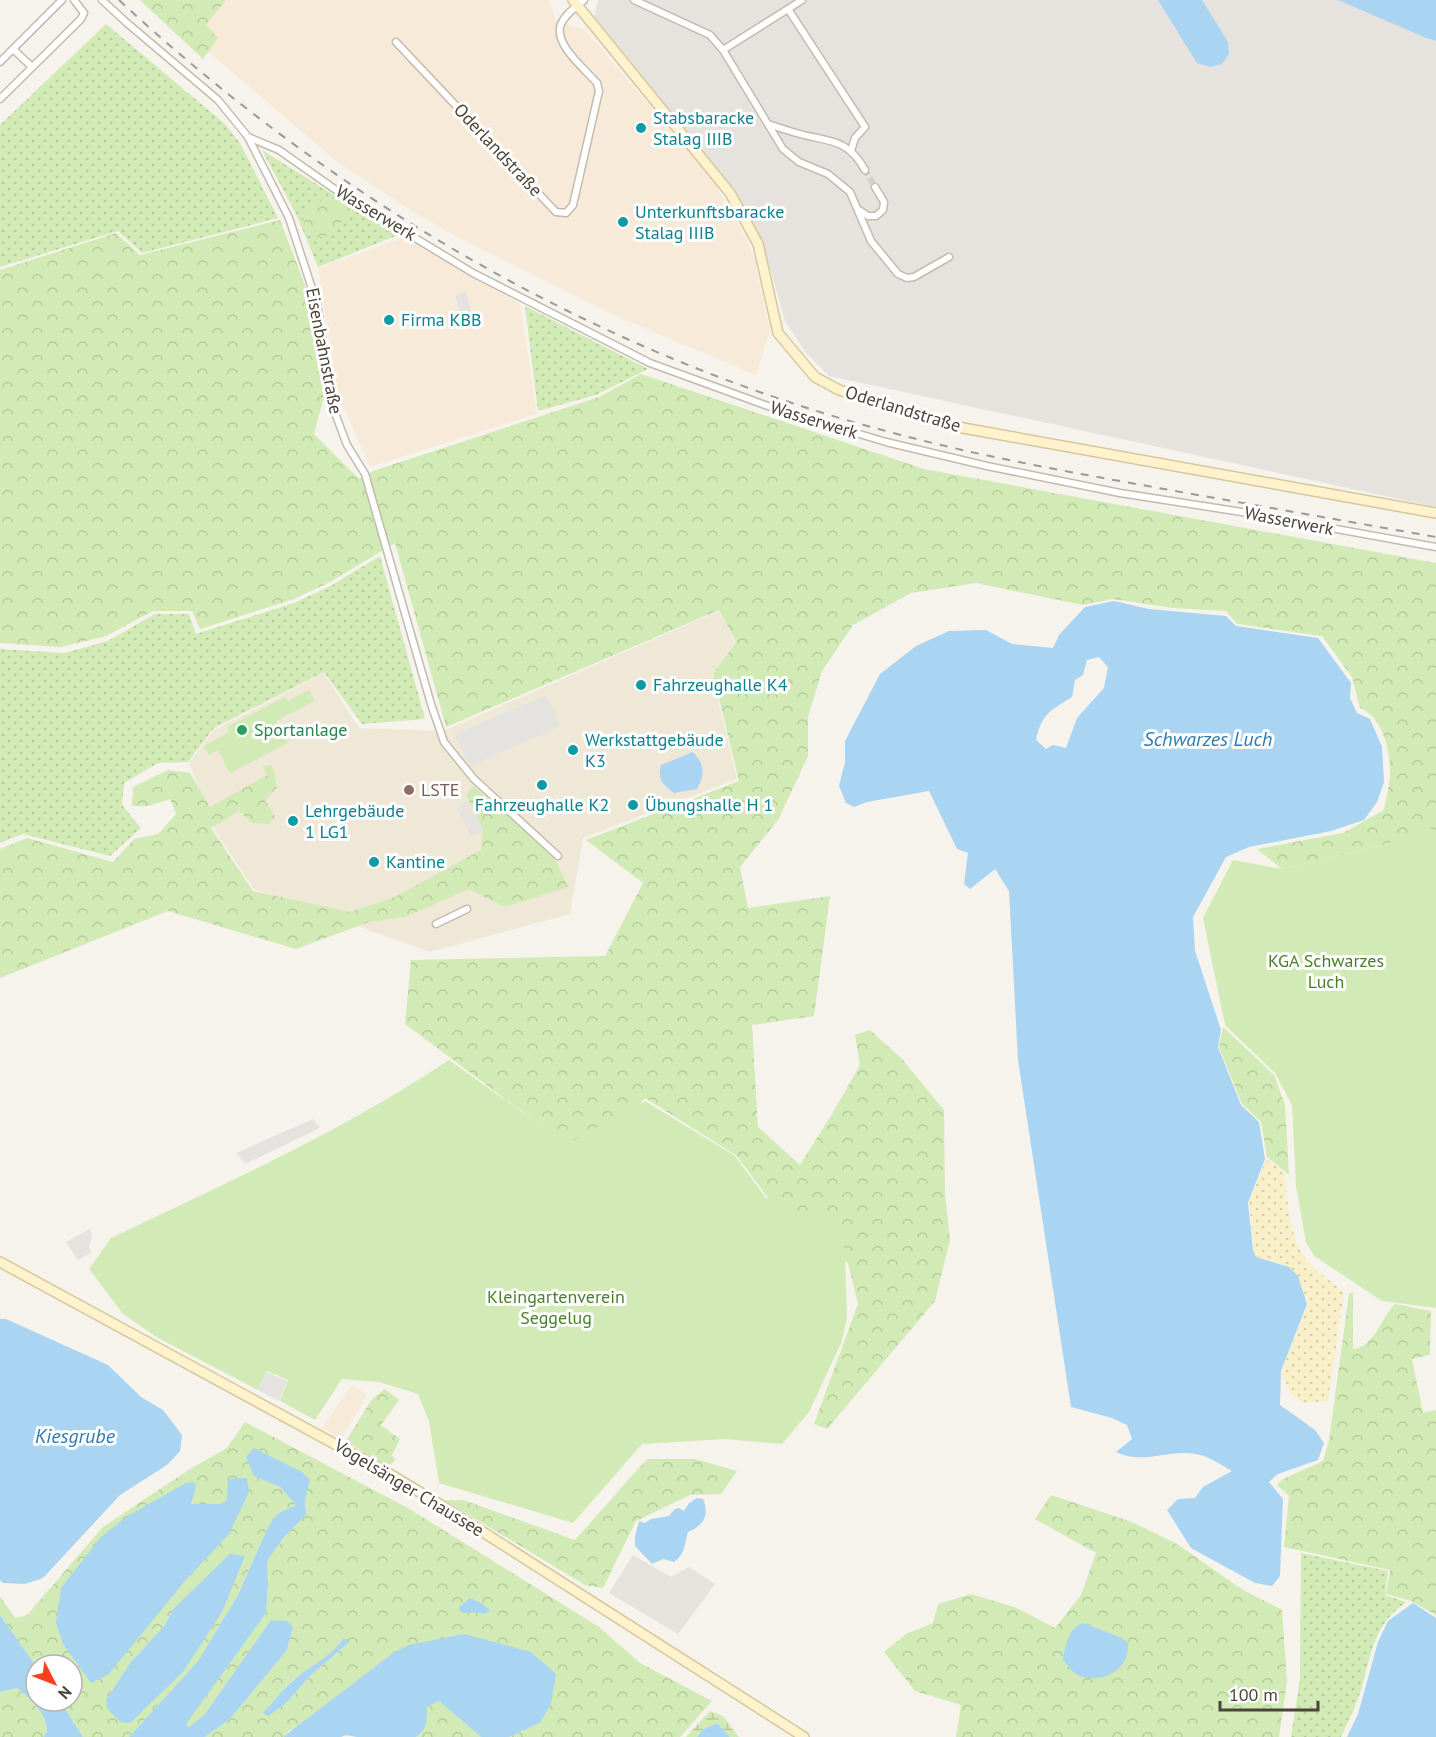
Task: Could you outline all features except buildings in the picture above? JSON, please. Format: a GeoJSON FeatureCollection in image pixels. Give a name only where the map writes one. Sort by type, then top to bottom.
{"type":"FeatureCollection","features":[{"type":"Feature","properties":{"kind":"street"},"geometry":{"type":"LineString","coordinates":[[0,62],[62,0]]}},
{"type":"Feature","properties":{"kind":"street"},"geometry":{"type":"LineString","coordinates":[[0,99],[81,19],[84,13],[74,0]]}},
{"type":"Feature","properties":{"kind":"street","name":"Eisenbahnstraße"},"geometry":{"type":"LineString","coordinates":[[102,0],[218,100],[248,137],[289,218],[317,304],[334,413],[347,446],[365,474],[441,736],[472,777],[558,856]]}},
{"type":"Feature","properties":{"kind":"street"},"geometry":{"type":"LineString","coordinates":[[634,0],[710,35],[723,50],[783,149],[799,162],[828,174],[850,192],[871,241],[898,274],[907,278],[914,277],[949,257]]}},
{"type":"Feature","properties":{"kind":"street"},"geometry":{"type":"LineString","coordinates":[[723,50],[802,0]]}},
{"type":"Feature","properties":{"kind":"street","name":"Oderlandstraße"},"geometry":{"type":"LineString","coordinates":[[396,42],[556,212],[566,213],[573,205],[599,91],[597,83],[563,45],[560,36],[560,25],[578,2],[730,193],[758,244],[778,333],[815,377],[839,390],[963,428],[1436,513]]}},
{"type":"Feature","properties":{"kind":"street"},"geometry":{"type":"LineString","coordinates":[[788,9],[865,127],[855,138],[851,151]]}},
{"type":"Feature","properties":{"kind":"street"},"geometry":{"type":"LineString","coordinates":[[13,49],[32,67]]}},
{"type":"Feature","properties":{"kind":"street"},"geometry":{"type":"LineString","coordinates":[[768,124],[797,134],[834,141],[851,151],[865,170]]}},
{"type":"Feature","properties":{"kind":"street","name":"Wasserwerk"},"geometry":{"type":"LineString","coordinates":[[248,137],[279,150],[336,190],[484,278],[650,363],[776,408],[886,442],[987,466],[1120,493],[1248,513],[1436,547]]}},
{"type":"Feature","properties":{"kind":"street"},"geometry":{"type":"LineString","coordinates":[[859,210],[868,216],[876,216],[883,210],[884,202],[875,187]]}},
{"type":"Feature","properties":{"kind":"street"},"geometry":{"type":"LineString","coordinates":[[436,924],[467,909]]}},
{"type":"Feature","properties":{"kind":"street","name":"Vogelsänger Chaussee"},"geometry":{"type":"LineString","coordinates":[[0,1262],[407,1484],[804,1737]]}},
{"type":"Feature","properties":{"kind":"shaded area"},"geometry":{"type":"Polygon","coordinates":[[[148,0],[549,0],[556,21],[584,29],[713,180],[743,233],[754,258],[770,331],[756,375],[609,313],[470,244],[412,211],[336,161],[148,0]]]}},
{"type":"Feature","properties":{"kind":"shaded area"},"geometry":{"type":"Polygon","coordinates":[[[598,0],[1436,0],[1436,507],[829,376],[806,353],[785,321],[762,240],[733,187],[594,16],[598,0]]]}},
{"type":"Feature","properties":{"kind":"shaded area"},"geometry":{"type":"Polygon","coordinates":[[[408,236],[520,304],[537,414],[370,467],[338,395],[318,268],[408,236]]]}},
{"type":"Feature","properties":{"kind":"shaded area"},"geometry":{"type":"Polygon","coordinates":[[[466,292],[475,326],[464,329],[455,295],[466,292]]]}},
{"type":"Feature","properties":{"kind":"shaded area"},"geometry":{"type":"Polygon","coordinates":[[[719,611],[735,642],[712,675],[737,779],[583,838],[570,914],[430,952],[254,889],[215,831],[189,763],[214,730],[324,673],[359,728],[443,731],[719,611]]]}},
{"type":"Feature","properties":{"kind":"shaded area"},"geometry":{"type":"Polygon","coordinates":[[[547,695],[560,726],[471,766],[454,734],[547,695]]]}},
{"type":"Feature","properties":{"kind":"shaded area"},"geometry":{"type":"Polygon","coordinates":[[[467,801],[483,831],[471,837],[456,807],[467,801]]]}},
{"type":"Feature","properties":{"kind":"shaded area"},"geometry":{"type":"Polygon","coordinates":[[[313,1119],[320,1128],[245,1164],[236,1153],[313,1119]]]}},
{"type":"Feature","properties":{"kind":"shaded area"},"geometry":{"type":"Polygon","coordinates":[[[90,1229],[91,1253],[78,1260],[66,1242],[90,1229]]]}},
{"type":"Feature","properties":{"kind":"shaded area"},"geometry":{"type":"Polygon","coordinates":[[[267,1372],[287,1381],[279,1401],[258,1390],[267,1372]]]}},
{"type":"Feature","properties":{"kind":"shaded area"},"geometry":{"type":"Polygon","coordinates":[[[353,1385],[367,1395],[341,1439],[322,1428],[353,1385]]]}},
{"type":"Feature","properties":{"kind":"shaded area"},"geometry":{"type":"Polygon","coordinates":[[[633,1555],[671,1577],[689,1567],[715,1584],[678,1634],[609,1593],[633,1555]]]}},
{"type":"Feature","properties":{"kind":"green space"},"geometry":{"type":"Polygon","coordinates":[[[140,0],[226,0],[206,25],[218,38],[203,59],[140,0]]]}},
{"type":"Feature","properties":{"kind":"green space"},"geometry":{"type":"Polygon","coordinates":[[[106,24],[225,124],[240,143],[278,218],[142,253],[118,231],[0,267],[0,125],[106,24]]]}},
{"type":"Feature","properties":{"kind":"green space"},"geometry":{"type":"Polygon","coordinates":[[[262,150],[398,235],[318,267],[296,214],[262,150]]]}},
{"type":"Feature","properties":{"kind":"green space"},"geometry":{"type":"Polygon","coordinates":[[[339,195],[351,206],[342,222],[328,228],[328,236],[315,238],[305,228],[302,212],[322,200],[339,195]]]}},
{"type":"Feature","properties":{"kind":"green space"},"geometry":{"type":"Polygon","coordinates":[[[280,220],[310,298],[325,393],[314,434],[359,479],[373,471],[599,397],[641,374],[924,469],[1436,563],[1436,832],[1424,826],[1388,844],[1282,869],[1257,849],[1343,833],[1384,810],[1389,787],[1390,764],[1384,735],[1380,726],[1368,712],[1360,708],[1352,677],[1322,636],[1237,624],[1226,611],[1173,608],[1113,599],[1083,605],[976,583],[911,593],[853,625],[822,671],[808,717],[808,756],[778,820],[740,867],[748,908],[830,896],[814,1016],[752,1025],[758,1127],[800,1165],[860,1065],[855,1035],[870,1030],[902,1059],[944,1110],[945,1193],[950,1240],[935,1301],[827,1429],[814,1424],[858,1304],[848,1263],[768,1232],[768,1198],[737,1156],[645,1098],[518,1242],[568,1146],[405,1024],[411,960],[605,956],[643,883],[586,840],[739,781],[713,674],[736,642],[719,610],[446,727],[395,543],[330,582],[294,599],[200,629],[192,611],[153,611],[106,636],[61,647],[0,643],[0,270],[116,233],[140,255],[280,220]]]}},
{"type":"Feature","properties":{"kind":"green space"},"geometry":{"type":"Polygon","coordinates":[[[525,306],[648,369],[596,395],[538,411],[525,306]]]}},
{"type":"Feature","properties":{"kind":"green space"},"geometry":{"type":"Polygon","coordinates":[[[380,556],[425,719],[362,724],[324,672],[214,728],[188,762],[158,763],[124,783],[122,805],[141,828],[110,856],[23,834],[0,843],[0,649],[65,653],[108,641],[155,614],[189,614],[196,634],[294,603],[332,585],[380,556]]]}},
{"type":"Feature","properties":{"kind":"green space","name":"Sportanlage"},"geometry":{"type":"Polygon","coordinates":[[[309,690],[315,701],[276,721],[288,743],[230,773],[218,750],[209,755],[204,746],[229,732],[227,727],[285,697],[288,701],[309,690]]]}},
{"type":"Feature","properties":{"kind":"green space"},"geometry":{"type":"Polygon","coordinates":[[[272,765],[277,787],[265,801],[275,816],[269,824],[252,823],[239,811],[211,828],[253,891],[350,912],[395,897],[481,850],[483,830],[466,795],[473,786],[554,857],[568,887],[505,907],[469,889],[407,916],[369,922],[296,949],[168,911],[0,978],[0,849],[27,838],[113,862],[134,839],[158,834],[176,814],[170,799],[148,806],[132,806],[133,787],[168,770],[190,773],[210,807],[267,775],[263,766],[272,765]]]}},
{"type":"Feature","properties":{"kind":"green space","name":"KGA Schwarzes Luch"},"geometry":{"type":"Polygon","coordinates":[[[1424,825],[1436,832],[1436,1308],[1382,1301],[1314,1256],[1306,1242],[1296,1186],[1292,1105],[1275,1073],[1225,1025],[1203,918],[1233,860],[1282,869],[1388,844],[1424,825]]]}},
{"type":"Feature","properties":{"kind":"green space"},"geometry":{"type":"Polygon","coordinates":[[[1223,1027],[1274,1075],[1285,1105],[1289,1175],[1267,1157],[1261,1122],[1242,1104],[1219,1047],[1223,1027]]]}},
{"type":"Feature","properties":{"kind":"green space","name":"Kleingartenverein Seggelug"},"geometry":{"type":"Polygon","coordinates":[[[449,1060],[567,1144],[645,1101],[735,1156],[766,1198],[844,1229],[847,1317],[842,1341],[809,1412],[782,1444],[725,1439],[642,1444],[573,1523],[439,1483],[429,1421],[418,1394],[379,1382],[342,1379],[315,1420],[280,1401],[288,1380],[267,1371],[258,1390],[158,1338],[123,1314],[89,1269],[111,1238],[326,1133],[409,1086],[449,1060]]]}},
{"type":"Feature","properties":{"kind":"green space"},"geometry":{"type":"Polygon","coordinates":[[[1353,1292],[1353,1349],[1367,1343],[1395,1304],[1431,1311],[1430,1355],[1412,1359],[1423,1413],[1436,1410],[1436,1615],[1411,1601],[1386,1594],[1390,1570],[1284,1547],[1289,1496],[1277,1485],[1283,1479],[1323,1461],[1329,1440],[1349,1294],[1353,1292]]]}},
{"type":"Feature","properties":{"kind":"green space"},"geometry":{"type":"Polygon","coordinates":[[[385,1389],[399,1400],[381,1425],[400,1439],[392,1455],[396,1460],[386,1467],[346,1441],[372,1399],[385,1389]]]}},
{"type":"Feature","properties":{"kind":"green space"},"geometry":{"type":"Polygon","coordinates":[[[245,1422],[408,1508],[599,1627],[640,1663],[712,1701],[680,1737],[509,1737],[540,1723],[556,1674],[290,1730],[283,1737],[205,1737],[230,1719],[287,1650],[293,1627],[271,1620],[205,1715],[189,1727],[185,1724],[266,1613],[267,1561],[284,1537],[306,1515],[305,1500],[309,1480],[254,1476],[280,1487],[296,1505],[277,1514],[269,1525],[238,1595],[198,1661],[129,1737],[83,1737],[68,1713],[84,1713],[84,1653],[27,1653],[0,1615],[0,1596],[15,1618],[27,1615],[103,1527],[190,1469],[227,1448],[245,1422]],[[230,1555],[173,1609],[165,1625],[131,1662],[245,1556],[230,1555]],[[341,1641],[326,1658],[293,1680],[264,1713],[285,1704],[311,1675],[348,1643],[341,1641]]]}},
{"type":"Feature","properties":{"kind":"green space"},"geometry":{"type":"Polygon","coordinates":[[[647,1459],[695,1459],[737,1471],[721,1494],[690,1495],[636,1521],[603,1588],[585,1585],[444,1500],[463,1500],[575,1540],[647,1459]]]}},
{"type":"Feature","properties":{"kind":"green space"},"geometry":{"type":"Polygon","coordinates":[[[1051,1495],[1132,1522],[1177,1544],[1243,1590],[1282,1610],[1287,1682],[1279,1737],[956,1737],[961,1705],[915,1691],[884,1652],[906,1634],[933,1623],[938,1604],[971,1594],[1017,1608],[1055,1628],[1081,1595],[1096,1553],[1035,1519],[1051,1495]],[[1084,1623],[1063,1660],[1122,1638],[1084,1623]]]}},
{"type":"Feature","properties":{"kind":"green space"},"geometry":{"type":"Polygon","coordinates":[[[1301,1553],[1388,1571],[1385,1595],[1406,1602],[1386,1621],[1380,1631],[1371,1652],[1359,1696],[1341,1737],[1291,1737],[1300,1679],[1301,1553]]]}},
{"type":"Feature","properties":{"kind":"green space"},"geometry":{"type":"Polygon","coordinates":[[[17,1688],[24,1694],[24,1713],[41,1713],[44,1719],[47,1732],[43,1737],[0,1737],[0,1692],[17,1688]]]}},
{"type":"Feature","properties":{"kind":"green space"},"geometry":{"type":"Polygon","coordinates":[[[439,1701],[481,1737],[416,1737],[421,1734],[427,1707],[439,1701]]]}},
{"type":"Feature","properties":{"kind":"green space"},"geometry":{"type":"Polygon","coordinates":[[[710,1711],[723,1716],[739,1737],[730,1737],[717,1723],[704,1729],[697,1737],[686,1737],[710,1711]]]}},
{"type":"Feature","properties":{"kind":"sand"},"geometry":{"type":"Polygon","coordinates":[[[1266,1159],[1284,1172],[1291,1222],[1303,1256],[1344,1293],[1328,1401],[1305,1403],[1291,1394],[1281,1373],[1308,1304],[1300,1282],[1292,1270],[1279,1263],[1257,1257],[1254,1251],[1249,1203],[1266,1159]]]}},
{"type":"Feature","properties":{"kind":"water"},"geometry":{"type":"Polygon","coordinates":[[[1158,0],[1202,0],[1228,42],[1229,54],[1222,64],[1210,67],[1197,63],[1158,0]]]}},
{"type":"Feature","properties":{"kind":"water"},"geometry":{"type":"Polygon","coordinates":[[[1338,0],[1436,0],[1436,41],[1424,37],[1338,0]]]}},
{"type":"Feature","properties":{"kind":"water","name":"Schwarzes Luch"},"geometry":{"type":"Polygon","coordinates":[[[1114,601],[1149,609],[1226,616],[1236,626],[1318,638],[1351,683],[1350,698],[1357,713],[1370,719],[1382,747],[1384,782],[1377,802],[1364,820],[1331,831],[1249,847],[1226,857],[1193,917],[1195,951],[1221,1030],[1218,1047],[1241,1105],[1259,1122],[1265,1159],[1248,1203],[1253,1250],[1256,1257],[1289,1267],[1298,1276],[1307,1304],[1281,1371],[1280,1405],[1315,1430],[1324,1443],[1318,1460],[1278,1474],[1269,1482],[1283,1499],[1280,1576],[1272,1586],[1255,1583],[1191,1548],[1167,1510],[1178,1499],[1195,1498],[1203,1487],[1232,1471],[1211,1459],[1193,1453],[1134,1457],[1116,1452],[1132,1439],[1127,1425],[1112,1418],[1071,1407],[1018,1060],[1009,891],[995,869],[970,889],[964,884],[968,853],[957,849],[929,791],[867,802],[854,807],[846,803],[839,786],[845,762],[845,741],[880,674],[916,646],[949,631],[986,630],[1012,644],[1053,648],[1059,635],[1085,607],[1114,601]],[[1099,657],[1087,660],[1083,675],[1075,680],[1072,697],[1048,714],[1041,724],[1036,740],[1046,749],[1053,745],[1066,748],[1077,718],[1104,688],[1108,667],[1099,657]]]}},
{"type":"Feature","properties":{"kind":"water"},"geometry":{"type":"Polygon","coordinates":[[[693,752],[702,765],[700,784],[697,789],[674,793],[662,782],[661,765],[693,752]]]}},
{"type":"Feature","properties":{"kind":"water","name":"Kiesgrube"},"geometry":{"type":"Polygon","coordinates":[[[0,1319],[6,1319],[108,1365],[141,1397],[163,1410],[182,1435],[180,1451],[167,1465],[120,1495],[43,1578],[25,1584],[3,1583],[0,1580],[0,1319]]]}},
{"type":"Feature","properties":{"kind":"water"},"geometry":{"type":"Polygon","coordinates":[[[254,1448],[302,1472],[310,1480],[305,1500],[306,1515],[284,1537],[267,1561],[266,1613],[186,1724],[189,1727],[205,1714],[271,1620],[287,1621],[293,1627],[287,1650],[230,1719],[205,1737],[129,1737],[198,1661],[238,1595],[269,1525],[277,1514],[296,1505],[280,1487],[254,1476],[246,1457],[254,1448]]]}},
{"type":"Feature","properties":{"kind":"water"},"geometry":{"type":"Polygon","coordinates":[[[247,1478],[249,1492],[229,1534],[184,1582],[108,1675],[91,1683],[84,1673],[84,1653],[69,1653],[63,1644],[56,1622],[61,1588],[101,1537],[126,1517],[186,1483],[194,1482],[196,1487],[191,1504],[220,1504],[227,1500],[228,1479],[247,1478]]]}},
{"type":"Feature","properties":{"kind":"water"},"geometry":{"type":"Polygon","coordinates":[[[697,1498],[703,1499],[705,1505],[704,1519],[698,1527],[688,1532],[681,1555],[674,1562],[663,1559],[652,1564],[635,1546],[639,1521],[645,1523],[651,1519],[669,1516],[679,1508],[684,1511],[689,1503],[697,1498]]]}},
{"type":"Feature","properties":{"kind":"water"},"geometry":{"type":"Polygon","coordinates":[[[230,1554],[245,1556],[222,1612],[183,1672],[130,1723],[120,1722],[107,1708],[106,1700],[131,1662],[165,1625],[173,1609],[230,1554]]]}},
{"type":"Feature","properties":{"kind":"water"},"geometry":{"type":"Polygon","coordinates":[[[470,1598],[483,1604],[490,1611],[484,1614],[463,1613],[459,1610],[460,1606],[470,1598]]]}},
{"type":"Feature","properties":{"kind":"water"},"geometry":{"type":"Polygon","coordinates":[[[1413,1603],[1436,1618],[1436,1737],[1347,1737],[1358,1714],[1378,1642],[1388,1621],[1413,1603]]]}},
{"type":"Feature","properties":{"kind":"water"},"geometry":{"type":"Polygon","coordinates":[[[0,1615],[27,1653],[24,1653],[24,1694],[17,1688],[0,1692],[0,1615]]]}},
{"type":"Feature","properties":{"kind":"water"},"geometry":{"type":"Polygon","coordinates":[[[1084,1623],[1122,1638],[1128,1643],[1125,1660],[1114,1672],[1098,1678],[1080,1676],[1072,1671],[1063,1660],[1071,1632],[1084,1623]]]}},
{"type":"Feature","properties":{"kind":"water"},"geometry":{"type":"Polygon","coordinates":[[[464,1634],[531,1652],[556,1674],[551,1704],[540,1723],[509,1737],[481,1737],[439,1701],[427,1707],[424,1728],[416,1737],[346,1735],[341,1737],[283,1737],[393,1653],[409,1645],[464,1634]]]}},
{"type":"Feature","properties":{"kind":"water"},"geometry":{"type":"Polygon","coordinates":[[[343,1639],[348,1639],[348,1643],[311,1675],[285,1704],[268,1716],[263,1713],[283,1690],[302,1673],[327,1656],[343,1639]]]}},
{"type":"Feature","properties":{"kind":"water"},"geometry":{"type":"Polygon","coordinates":[[[41,1713],[68,1713],[83,1737],[43,1737],[47,1732],[41,1713]]]}},
{"type":"Feature","properties":{"kind":"water"},"geometry":{"type":"Polygon","coordinates":[[[717,1723],[730,1737],[697,1737],[704,1729],[717,1723]]]}},
{"type":"Feature","properties":{"kind":"tunnel"},"geometry":{"type":"LineString","coordinates":[[865,170],[875,187]]}},
{"type":"Feature","properties":{"kind":"railway"},"geometry":{"type":"LineString","coordinates":[[119,0],[202,73],[290,141],[381,205],[476,262],[574,314],[676,360],[780,399],[886,431],[955,448],[1094,476],[1436,537]]}},
{"type":"Feature","properties":{"kind":"place","name":"Stabsbaracke Stalag IIIB"},"geometry":{"type":"Point","coordinates":[641,128]}},
{"type":"Feature","properties":{"kind":"place","name":"Unterkunftsbaracke Stalag IIIB"},"geometry":{"type":"Point","coordinates":[623,222]}},
{"type":"Feature","properties":{"kind":"place","name":"Firma KBB"},"geometry":{"type":"Point","coordinates":[389,320]}},
{"type":"Feature","properties":{"kind":"place","name":"Fahrzeughalle K4"},"geometry":{"type":"Point","coordinates":[641,685]}},
{"type":"Feature","properties":{"kind":"place","name":"Sportanlage"},"geometry":{"type":"Point","coordinates":[242,730]}},
{"type":"Feature","properties":{"kind":"place","name":"Werkstattgebäude K3"},"geometry":{"type":"Point","coordinates":[573,750]}},
{"type":"Feature","properties":{"kind":"place","name":"Fahrzeughalle K2"},"geometry":{"type":"Point","coordinates":[542,785]}},
{"type":"Feature","properties":{"kind":"place","name":"LSTE"},"geometry":{"type":"Point","coordinates":[409,790]}},
{"type":"Feature","properties":{"kind":"place","name":"Übungshalle H 1"},"geometry":{"type":"Point","coordinates":[633,805]}},
{"type":"Feature","properties":{"kind":"place","name":"Lehrgebäude 1 LG1"},"geometry":{"type":"Point","coordinates":[293,821]}},
{"type":"Feature","properties":{"kind":"place","name":"Kantine"},"geometry":{"type":"Point","coordinates":[374,862]}}]}
